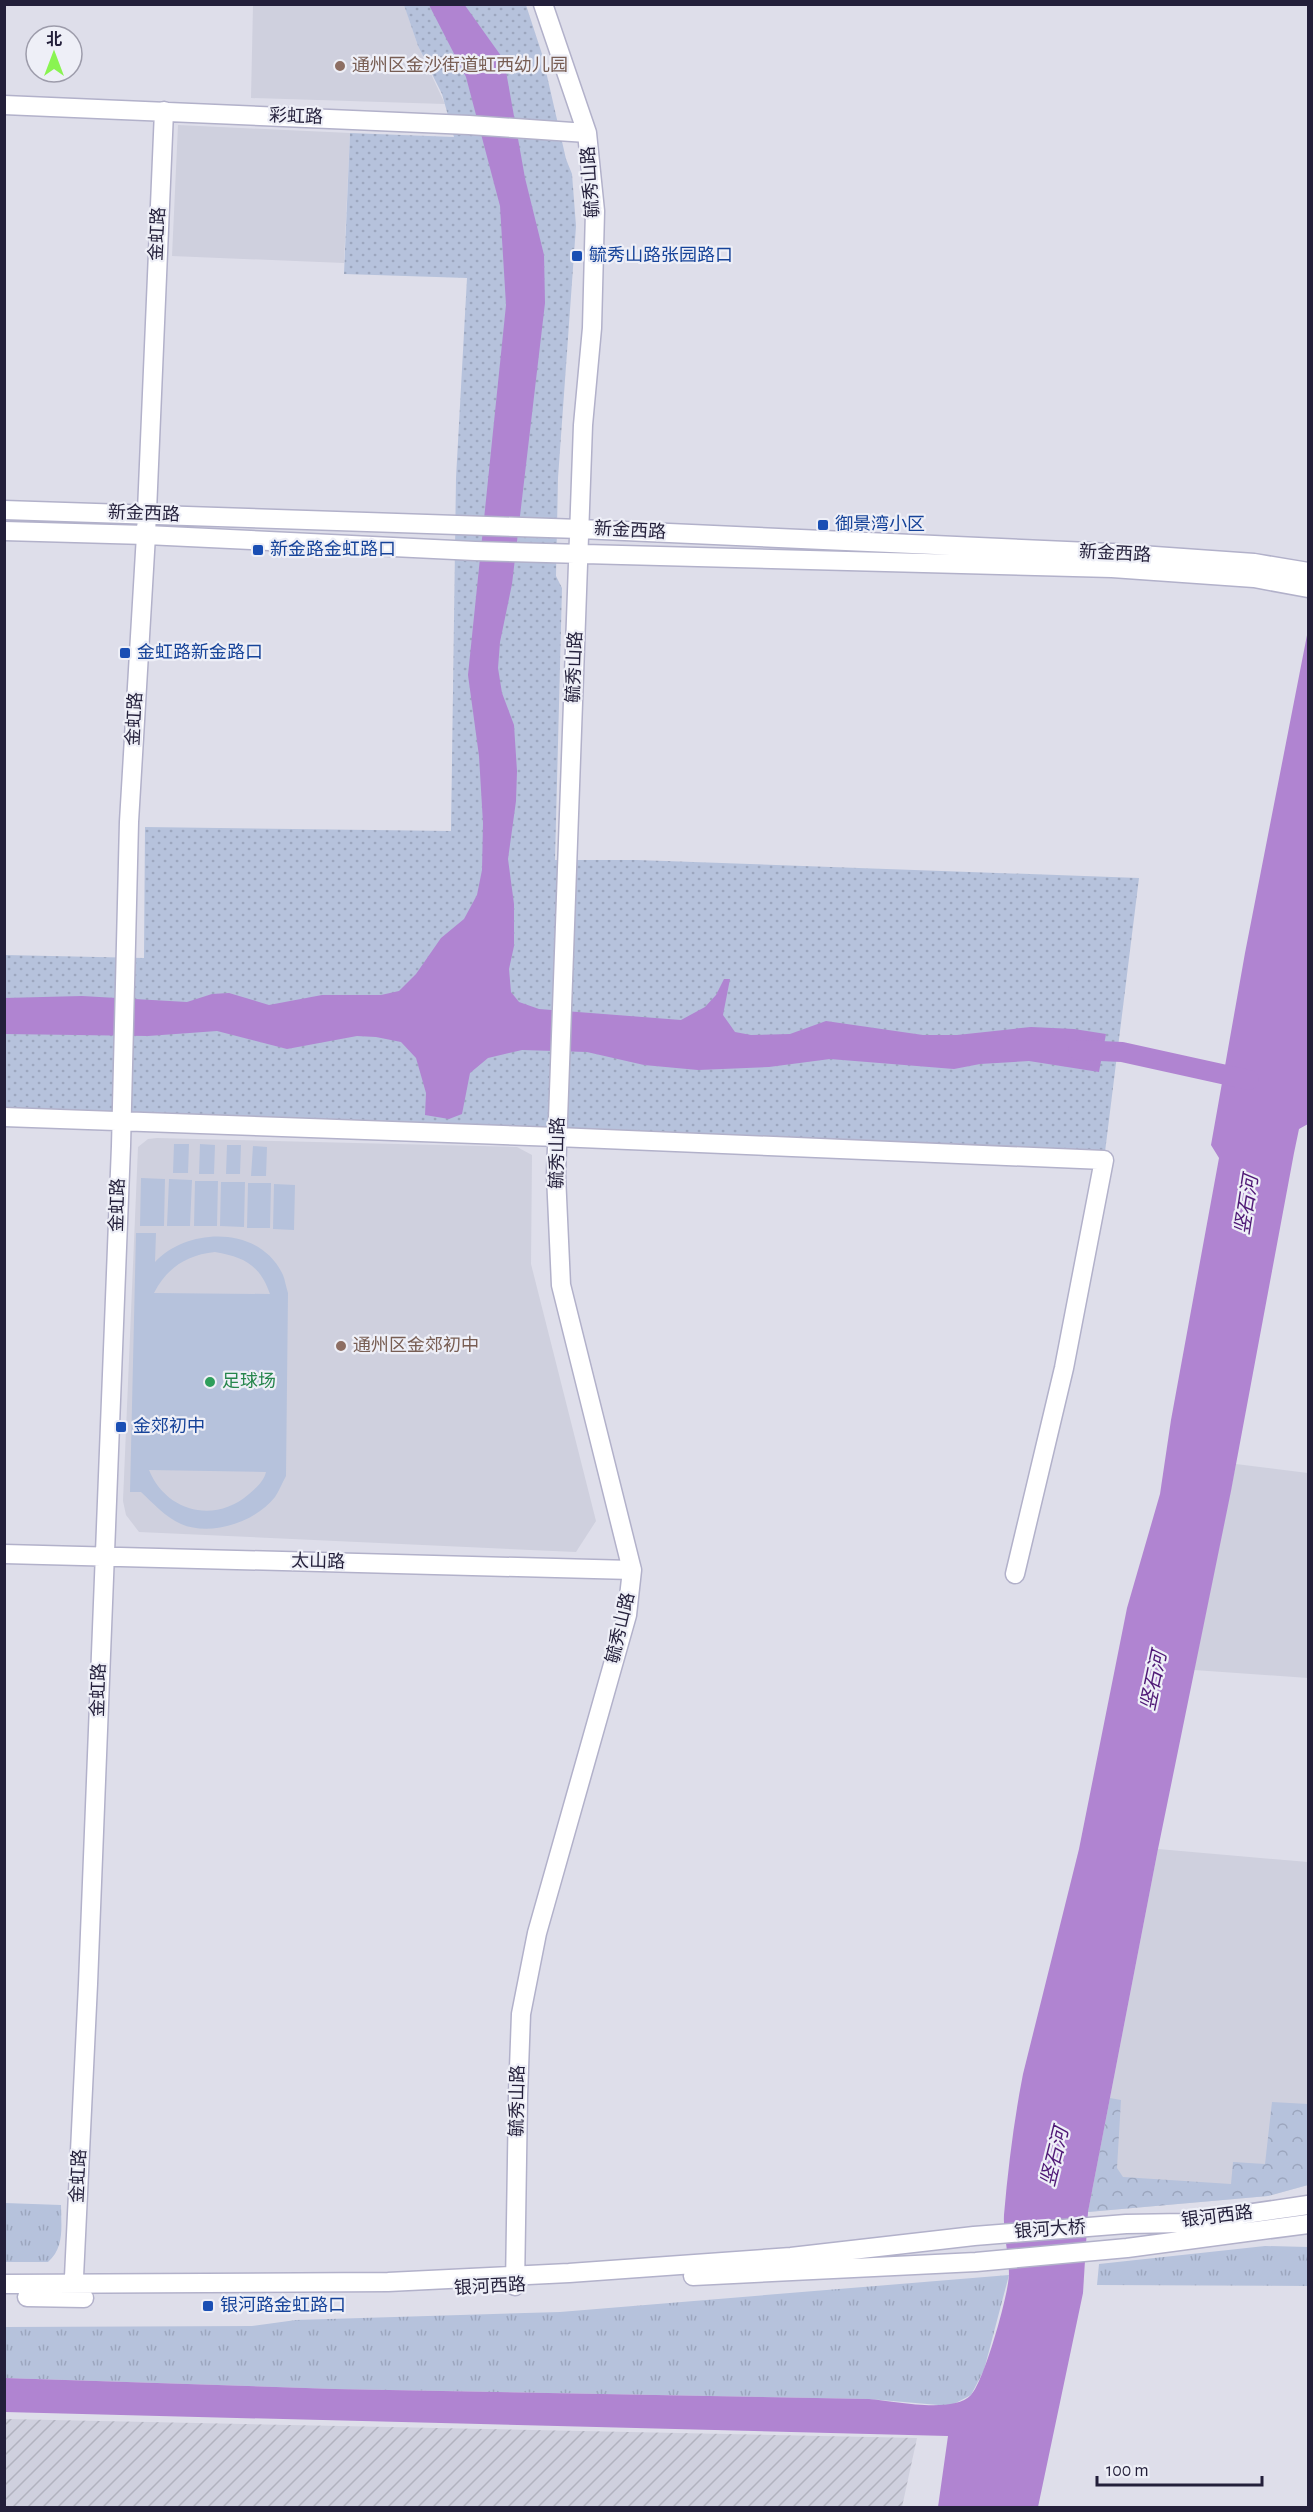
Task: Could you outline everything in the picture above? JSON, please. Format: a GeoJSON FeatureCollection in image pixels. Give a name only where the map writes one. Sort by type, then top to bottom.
{"type":"FeatureCollection","features":[{"type":"Feature","properties":{"kind":"street","name":"毓秀山路"},"geometry":{"type":"LineString","coordinates":[[515,2281],[521,2014],[537,1933],[627,1615],[632,1570],[561,1285],[556,1175],[557,1137],[562,1054],[583,425],[592,328],[594,222],[587,133],[543,4]]}},
{"type":"Feature","properties":{"kind":"street","name":"彩虹路"},"geometry":{"type":"LineString","coordinates":[[4,105],[469,124],[587,133]]}},
{"type":"Feature","properties":{"kind":"street","name":"金虹路"},"geometry":{"type":"LineString","coordinates":[[73,2292],[88,1984],[121,1121],[129,822],[146,535],[145,514],[164,111]]}},
{"type":"Feature","properties":{"kind":"street","name":"新金西路"},"geometry":{"type":"LineString","coordinates":[[4,510],[580,529],[1101,553],[1254,571]]}},
{"type":"Feature","properties":{"kind":"street","name":"新金西路"},"geometry":{"type":"LineString","coordinates":[[4,531],[146,535],[475,551],[1254,571]]}},
{"type":"Feature","properties":{"kind":"street"},"geometry":{"type":"LineString","coordinates":[[1254,571],[1308,572]]}},
{"type":"Feature","properties":{"kind":"street"},"geometry":{"type":"LineString","coordinates":[[1254,571],[1308,588]]}},
{"type":"Feature","properties":{"kind":"street"},"geometry":{"type":"LineString","coordinates":[[4,1117],[1104,1160],[1064,1368],[1015,1574]]}},
{"type":"Feature","properties":{"kind":"street","name":"太山路"},"geometry":{"type":"LineString","coordinates":[[4,1554],[632,1570]]}},
{"type":"Feature","properties":{"kind":"street","name":"银河西路"},"geometry":{"type":"LineString","coordinates":[[1126,2224],[1184,2223],[1308,2205]]}},
{"type":"Feature","properties":{"kind":"street","name":"银河大桥"},"geometry":{"type":"LineString","coordinates":[[974,2236],[1126,2224]]}},
{"type":"Feature","properties":{"kind":"street","name":"银河西路"},"geometry":{"type":"LineString","coordinates":[[1127,2248],[1308,2224]]}},
{"type":"Feature","properties":{"kind":"street","name":"银河西路"},"geometry":{"type":"LineString","coordinates":[[4,2296],[73,2292],[393,2292],[791,2257],[974,2236]]}},
{"type":"Feature","properties":{"kind":"street","name":"银河大桥"},"geometry":{"type":"LineString","coordinates":[[976,2262],[1127,2248]]}},
{"type":"Feature","properties":{"kind":"street","name":"银河西路"},"geometry":{"type":"LineString","coordinates":[[515,2281],[976,2262]]}},
{"type":"Feature","properties":{"kind":"street","name":"银河西路"},"geometry":{"type":"LineString","coordinates":[[4,2284],[73,2292]]}},
{"type":"Feature","properties":{"kind":"shaded area","name":"通州区金沙街道虹西幼儿园"},"geometry":{"type":"Polygon","coordinates":[[[404,4],[418,46],[445,104],[251,98],[253,5],[404,4]]]}},
{"type":"Feature","properties":{"kind":"shaded area"},"geometry":{"type":"Polygon","coordinates":[[[178,125],[350,133],[344,263],[172,256],[178,125]]]}},
{"type":"Feature","properties":{"kind":"shaded area","name":"通州区金郊初中"},"geometry":{"type":"Polygon","coordinates":[[[148,1139],[517,1147],[532,1155],[531,1264],[596,1521],[576,1552],[139,1532],[126,1515],[123,1501],[138,1147],[148,1139]]]}},
{"type":"Feature","properties":{"kind":"shaded area"},"geometry":{"type":"Polygon","coordinates":[[[1236,1464],[1308,1473],[1308,1678],[1194,1670],[1236,1464]]]}},
{"type":"Feature","properties":{"kind":"shaded area"},"geometry":{"type":"Polygon","coordinates":[[[1158,1849],[1308,1862],[1308,2185],[1268,2196],[1088,2212],[1158,1849]]]}},
{"type":"Feature","properties":{"kind":"shaded area"},"geometry":{"type":"Polygon","coordinates":[[[5,2419],[917,2438],[902,2507],[5,2508],[5,2419]]]}},
{"type":"Feature","properties":{"kind":"green space"},"geometry":{"type":"Polygon","coordinates":[[[404,5],[526,5],[542,54],[566,159],[572,174],[576,226],[558,478],[556,576],[562,588],[555,860],[637,860],[1139,878],[1104,1160],[5,1117],[5,955],[144,958],[145,827],[451,831],[456,478],[467,278],[344,274],[350,133],[454,137],[442,94],[418,46],[404,5]]]}},
{"type":"Feature","properties":{"kind":"green space"},"geometry":{"type":"Polygon","coordinates":[[[174,1144],[189,1144],[188,1173],[173,1173],[174,1144]]]}},
{"type":"Feature","properties":{"kind":"green space"},"geometry":{"type":"Polygon","coordinates":[[[200,1144],[215,1145],[214,1174],[199,1174],[200,1144]]]}},
{"type":"Feature","properties":{"kind":"green space"},"geometry":{"type":"Polygon","coordinates":[[[227,1145],[241,1145],[240,1174],[226,1174],[227,1145]]]}},
{"type":"Feature","properties":{"kind":"green space"},"geometry":{"type":"Polygon","coordinates":[[[253,1146],[267,1147],[266,1176],[251,1176],[253,1146]]]}},
{"type":"Feature","properties":{"kind":"green space"},"geometry":{"type":"Polygon","coordinates":[[[141,1178],[165,1179],[164,1226],[140,1226],[141,1178]]]}},
{"type":"Feature","properties":{"kind":"green space"},"geometry":{"type":"Polygon","coordinates":[[[169,1179],[192,1180],[190,1226],[167,1226],[169,1179]]]}},
{"type":"Feature","properties":{"kind":"green space"},"geometry":{"type":"Polygon","coordinates":[[[195,1181],[218,1181],[217,1226],[194,1226],[195,1181]]]}},
{"type":"Feature","properties":{"kind":"green space"},"geometry":{"type":"Polygon","coordinates":[[[221,1182],[245,1182],[244,1227],[220,1226],[221,1182]]]}},
{"type":"Feature","properties":{"kind":"green space"},"geometry":{"type":"Polygon","coordinates":[[[248,1183],[271,1183],[270,1228],[247,1228],[248,1183]]]}},
{"type":"Feature","properties":{"kind":"green space"},"geometry":{"type":"Polygon","coordinates":[[[274,1184],[295,1185],[294,1230],[273,1229],[274,1184]]]}},
{"type":"Feature","properties":{"kind":"green space"},"geometry":{"type":"Polygon","coordinates":[[[136,1233],[156,1233],[155,1262],[169,1250],[186,1242],[204,1238],[223,1237],[241,1240],[258,1247],[272,1259],[283,1275],[288,1293],[286,1476],[278,1492],[256,1514],[232,1525],[206,1529],[181,1524],[164,1514],[141,1492],[130,1492],[136,1233]],[[215,1252],[195,1256],[179,1264],[165,1276],[154,1293],[270,1294],[261,1276],[250,1264],[215,1252]],[[149,1470],[167,1496],[179,1504],[207,1511],[236,1503],[257,1487],[266,1472],[149,1470]]]}},
{"type":"Feature","properties":{"kind":"green space"},"geometry":{"type":"Polygon","coordinates":[[[1110,2098],[1121,2100],[1117,2168],[1123,2177],[1231,2184],[1233,2162],[1265,2164],[1272,2102],[1308,2104],[1308,2185],[1268,2196],[1088,2212],[1110,2098]]]}},
{"type":"Feature","properties":{"kind":"green space"},"geometry":{"type":"Polygon","coordinates":[[[5,2203],[61,2205],[60,2243],[48,2262],[5,2262],[5,2203]]]}},
{"type":"Feature","properties":{"kind":"green space"},"geometry":{"type":"Polygon","coordinates":[[[1265,2246],[1308,2247],[1308,2286],[1097,2285],[1099,2264],[1265,2246]]]}},
{"type":"Feature","properties":{"kind":"green space"},"geometry":{"type":"Polygon","coordinates":[[[1009,2275],[984,2370],[971,2395],[950,2406],[869,2399],[335,2389],[5,2378],[5,2327],[252,2326],[296,2320],[560,2312],[1009,2275]]]}},
{"type":"Feature","properties":{"kind":"water"},"geometry":{"type":"Polygon","coordinates":[[[464,4],[504,60],[525,178],[544,255],[545,303],[512,584],[500,642],[498,668],[502,693],[514,725],[517,771],[516,801],[508,859],[514,904],[514,946],[509,969],[511,992],[519,1002],[539,1009],[681,1020],[705,1007],[716,995],[724,979],[730,979],[723,1015],[735,1032],[751,1035],[790,1034],[826,1021],[923,1035],[957,1035],[1031,1027],[1074,1029],[1106,1034],[1099,1072],[1029,1061],[980,1064],[954,1069],[830,1059],[769,1067],[698,1070],[644,1065],[587,1052],[522,1050],[488,1058],[470,1073],[462,1114],[449,1119],[425,1115],[426,1093],[416,1058],[401,1042],[376,1037],[357,1036],[287,1049],[217,1031],[148,1036],[5,1034],[4,998],[82,996],[187,1002],[212,994],[229,993],[269,1005],[322,995],[381,995],[399,991],[416,974],[441,938],[464,919],[477,895],[482,870],[483,823],[479,756],[468,675],[506,305],[500,206],[466,77],[429,5],[464,4]]]}},
{"type":"Feature","properties":{"kind":"water","name":"竖石河"},"geometry":{"type":"Polygon","coordinates":[[[1308,630],[1308,1124],[1299,1129],[1294,1153],[1231,1491],[1158,1849],[1088,2212],[1083,2293],[1038,2507],[938,2507],[948,2436],[5,2412],[5,2378],[335,2389],[869,2399],[923,2405],[951,2404],[971,2395],[989,2356],[1008,2284],[1009,2267],[1004,2215],[1023,2074],[1079,1849],[1127,1608],[1160,1494],[1171,1420],[1219,1158],[1211,1145],[1245,953],[1308,630]]]}},
{"type":"Feature","properties":{"kind":"waterway"},"geometry":{"type":"LineString","coordinates":[[1078,1050],[1122,1052],[1249,1080]]}},
{"type":"Feature","properties":{"kind":"place","name":"通州区金沙街道虹西幼儿园"},"geometry":{"type":"Point","coordinates":[340,66]}},
{"type":"Feature","properties":{"kind":"place","name":"毓秀山路张园路口"},"geometry":{"type":"Point","coordinates":[577,256]}},
{"type":"Feature","properties":{"kind":"place","name":"御景湾小区"},"geometry":{"type":"Point","coordinates":[823,525]}},
{"type":"Feature","properties":{"kind":"place","name":"新金路金虹路口"},"geometry":{"type":"Point","coordinates":[258,550]}},
{"type":"Feature","properties":{"kind":"place","name":"金虹路新金路口"},"geometry":{"type":"Point","coordinates":[125,653]}},
{"type":"Feature","properties":{"kind":"place","name":"通州区金郊初中"},"geometry":{"type":"Point","coordinates":[341,1346]}},
{"type":"Feature","properties":{"kind":"place","name":"足球场"},"geometry":{"type":"Point","coordinates":[210,1382]}},
{"type":"Feature","properties":{"kind":"place","name":"金郊初中"},"geometry":{"type":"Point","coordinates":[121,1427]}},
{"type":"Feature","properties":{"kind":"place","name":"银河路金虹路口"},"geometry":{"type":"Point","coordinates":[208,2306]}}]}
